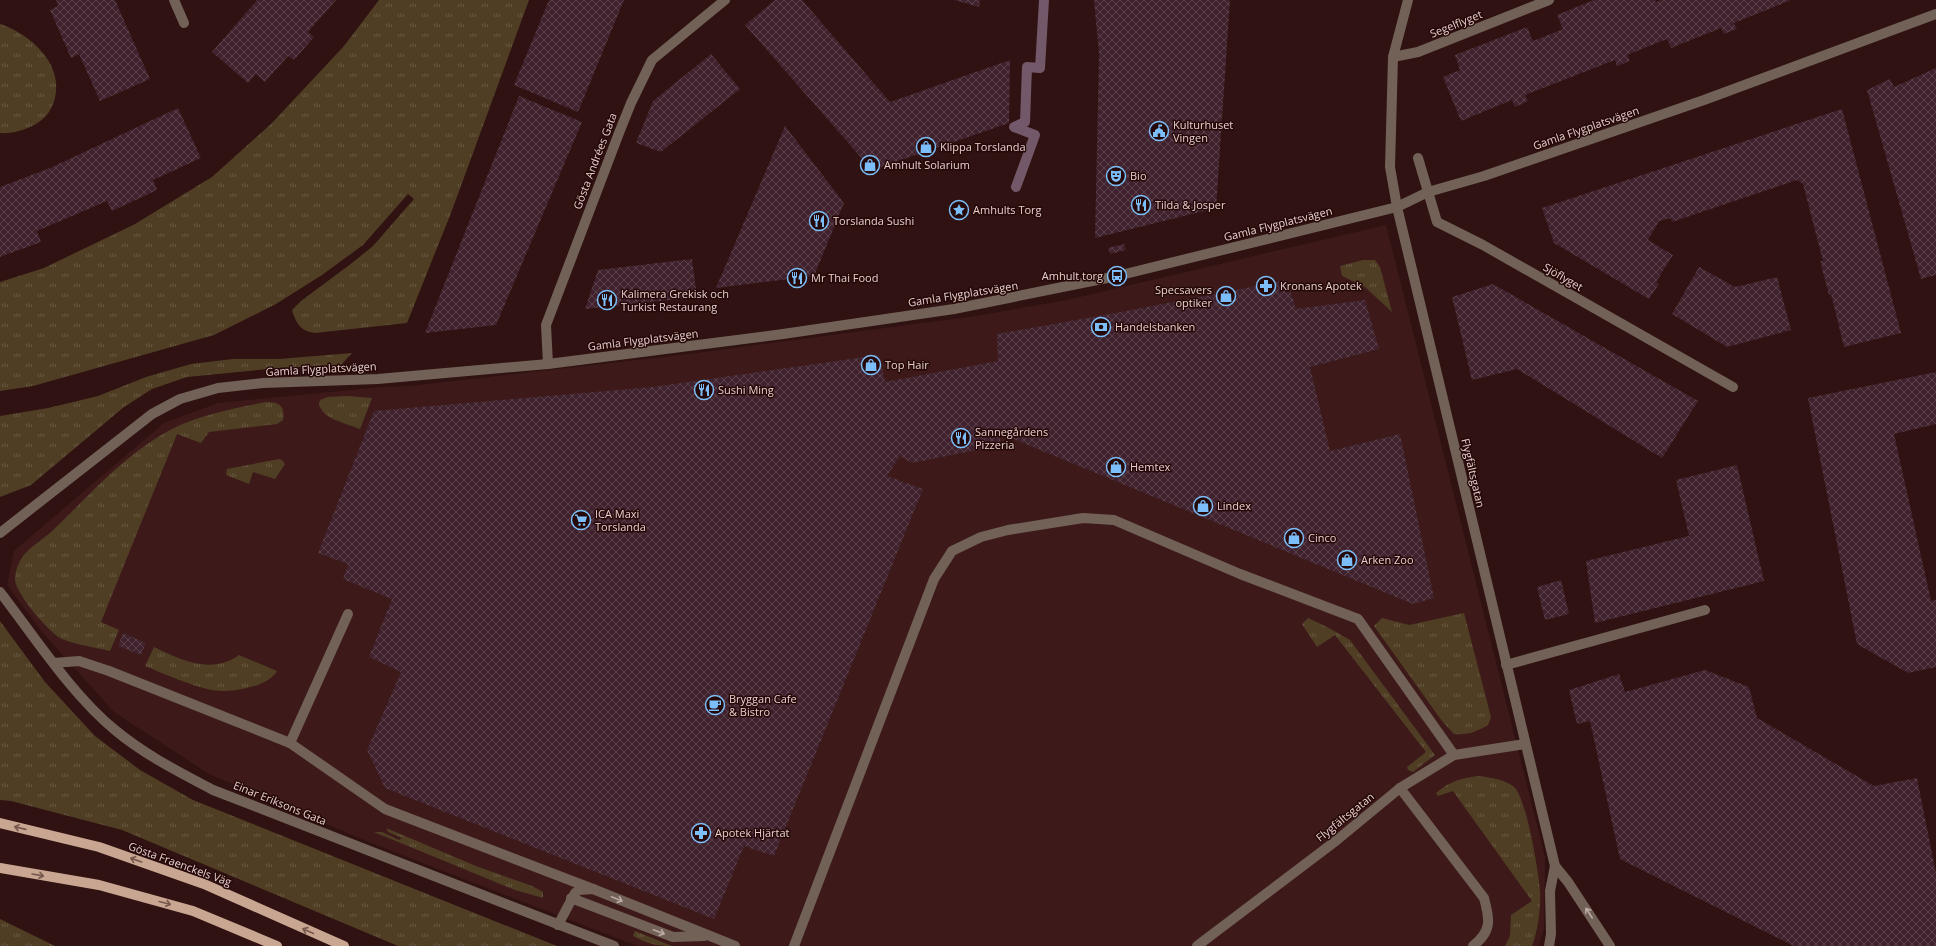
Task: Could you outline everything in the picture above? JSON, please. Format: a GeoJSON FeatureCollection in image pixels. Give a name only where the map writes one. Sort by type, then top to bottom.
{"type":"FeatureCollection","features":[{"type":"Feature","properties":{"kind":"main road","name":"Gösta Fraenckels Väg"},"geometry":{"type":"LineString","coordinates":[[0,824],[99,847],[204,884],[344,946]]}},
{"type":"Feature","properties":{"kind":"main road"},"geometry":{"type":"LineString","coordinates":[[0,868],[98,885],[193,911],[277,946]]}},
{"type":"Feature","properties":{"kind":"street"},"geometry":{"type":"LineString","coordinates":[[174,0],[184,23]]}},
{"type":"Feature","properties":{"kind":"street","name":"Gösta Andrées Gata"},"geometry":{"type":"LineString","coordinates":[[548,364],[546,325],[631,103],[652,60],[725,0]]}},
{"type":"Feature","properties":{"kind":"street"},"geometry":{"type":"LineString","coordinates":[[1397,207],[1390,167],[1393,57],[1408,0]]}},
{"type":"Feature","properties":{"kind":"street","name":"Segelflyget"},"geometry":{"type":"LineString","coordinates":[[1393,57],[1418,52],[1549,0]]}},
{"type":"Feature","properties":{"kind":"street","name":"Gamla Flygplatsvägen"},"geometry":{"type":"LineString","coordinates":[[0,533],[152,414],[180,399],[197,393],[218,388],[263,383],[378,379],[548,364],[782,334],[991,302],[1117,276],[1397,207],[1428,192],[1484,176],[1704,100],[1936,14]]}},
{"type":"Feature","properties":{"kind":"street","name":"Sjöflyget"},"geometry":{"type":"LineString","coordinates":[[1418,158],[1437,222],[1483,245],[1733,387]]}},
{"type":"Feature","properties":{"kind":"street","name":"Flygfältsgatan"},"geometry":{"type":"LineString","coordinates":[[1397,207],[1555,866],[1550,892],[1552,934],[1549,946]]}},
{"type":"Feature","properties":{"kind":"street"},"geometry":{"type":"LineString","coordinates":[[794,946],[934,579],[952,551],[981,537],[1008,530],[1083,518],[1114,520],[1240,574],[1358,618],[1454,756]]}},
{"type":"Feature","properties":{"kind":"street","name":"Einar Eriksons Gata"},"geometry":{"type":"LineString","coordinates":[[0,592],[89,706],[114,730],[150,756],[213,790],[614,946]]}},
{"type":"Feature","properties":{"kind":"street"},"geometry":{"type":"LineString","coordinates":[[1506,666],[1705,610]]}},
{"type":"Feature","properties":{"kind":"street"},"geometry":{"type":"LineString","coordinates":[[290,743],[348,614]]}},
{"type":"Feature","properties":{"kind":"street"},"geometry":{"type":"LineString","coordinates":[[54,663],[79,661],[109,671],[290,743],[385,809],[593,889],[735,946]]}},
{"type":"Feature","properties":{"kind":"street","name":"Flygfältsgatan"},"geometry":{"type":"LineString","coordinates":[[1197,946],[1337,840],[1400,788],[1454,756],[1525,744]]}},
{"type":"Feature","properties":{"kind":"street"},"geometry":{"type":"LineString","coordinates":[[1400,788],[1484,898],[1489,919],[1484,937],[1473,946]]}},
{"type":"Feature","properties":{"kind":"street","name":"Flygfältsgatan"},"geometry":{"type":"LineString","coordinates":[[1555,866],[1568,882],[1610,946]]}},
{"type":"Feature","properties":{"kind":"street"},"geometry":{"type":"LineString","coordinates":[[558,925],[571,898],[579,890],[593,889]]}},
{"type":"Feature","properties":{"kind":"street"},"geometry":{"type":"LineString","coordinates":[[571,898],[673,937],[708,936]]}},
{"type":"Feature","properties":{"kind":"shaded area"},"geometry":{"type":"Polygon","coordinates":[[[1386,225],[1545,857],[1544,929],[1539,946],[637,946],[371,843],[209,774],[114,712],[43,633],[7,585],[14,551],[164,423],[218,403],[381,387],[410,386],[689,354],[976,316],[1067,300],[1386,225]]]}},
{"type":"Feature","properties":{"kind":"green space"},"geometry":{"type":"Polygon","coordinates":[[[379,0],[529,0],[451,213],[407,323],[315,333],[299,326],[292,310],[301,301],[373,246],[414,199],[408,194],[363,245],[322,275],[276,304],[214,335],[33,386],[0,391],[0,282],[44,268],[135,224],[212,177],[272,123],[344,46],[379,0]]]}},
{"type":"Feature","properties":{"kind":"green space"},"geometry":{"type":"Polygon","coordinates":[[[0,24],[22,35],[42,52],[54,73],[56,85],[55,98],[49,112],[43,119],[35,125],[15,132],[7,133],[0,133],[0,24]]]}},
{"type":"Feature","properties":{"kind":"green space"},"geometry":{"type":"Polygon","coordinates":[[[1363,260],[1375,260],[1380,267],[1392,312],[1365,287],[1342,276],[1340,266],[1363,260]]]}},
{"type":"Feature","properties":{"kind":"green space"},"geometry":{"type":"Polygon","coordinates":[[[352,353],[341,365],[278,368],[187,377],[152,389],[124,407],[31,485],[0,497],[0,416],[48,408],[98,396],[146,377],[191,364],[233,359],[279,359],[352,353]]]}},
{"type":"Feature","properties":{"kind":"green space"},"geometry":{"type":"Polygon","coordinates":[[[346,396],[372,398],[360,429],[329,417],[324,413],[319,403],[320,400],[328,397],[346,396]]]}},
{"type":"Feature","properties":{"kind":"green space"},"geometry":{"type":"Polygon","coordinates":[[[266,402],[278,404],[282,408],[283,420],[277,424],[209,432],[201,443],[177,434],[101,622],[119,630],[110,651],[77,644],[64,640],[54,634],[40,620],[26,602],[16,585],[16,570],[23,556],[51,532],[125,461],[158,437],[176,427],[208,415],[266,402]]]}},
{"type":"Feature","properties":{"kind":"green space"},"geometry":{"type":"Polygon","coordinates":[[[279,459],[285,464],[275,479],[253,472],[249,484],[226,475],[227,469],[279,459]]]}},
{"type":"Feature","properties":{"kind":"green space"},"geometry":{"type":"Polygon","coordinates":[[[1464,613],[1491,717],[1488,725],[1480,730],[1454,734],[1442,721],[1374,626],[1382,618],[1409,625],[1464,613]]]}},
{"type":"Feature","properties":{"kind":"green space"},"geometry":{"type":"Polygon","coordinates":[[[1308,618],[1350,640],[1435,755],[1413,772],[1408,770],[1407,767],[1426,752],[1335,635],[1317,647],[1302,624],[1308,618]]]}},
{"type":"Feature","properties":{"kind":"green space"},"geometry":{"type":"Polygon","coordinates":[[[0,621],[45,682],[95,736],[140,770],[193,800],[557,946],[398,946],[122,830],[11,801],[0,800],[0,621]]]}},
{"type":"Feature","properties":{"kind":"green space"},"geometry":{"type":"Polygon","coordinates":[[[154,647],[185,661],[207,665],[228,661],[239,655],[277,671],[271,678],[258,685],[233,690],[216,691],[184,682],[145,666],[154,647]]]}},
{"type":"Feature","properties":{"kind":"green space"},"geometry":{"type":"Polygon","coordinates":[[[1479,776],[1497,779],[1510,784],[1519,794],[1523,805],[1534,853],[1540,891],[1539,919],[1532,946],[1505,946],[1510,936],[1511,915],[1532,901],[1453,791],[1438,796],[1436,793],[1456,781],[1479,776]]]}},
{"type":"Feature","properties":{"kind":"green space"},"geometry":{"type":"Polygon","coordinates":[[[386,828],[476,866],[532,886],[543,892],[543,898],[515,890],[374,832],[382,832],[399,840],[402,838],[388,832],[386,828]]]}},
{"type":"Feature","properties":{"kind":"green space"},"geometry":{"type":"Polygon","coordinates":[[[0,919],[55,946],[0,946],[0,919]]]}},
{"type":"Feature","properties":{"kind":"green space"},"geometry":{"type":"Polygon","coordinates":[[[635,931],[672,946],[661,946],[643,941],[633,936],[635,931]]]}},
{"type":"Feature","properties":{"kind":"building"},"geometry":{"type":"Polygon","coordinates":[[[56,0],[115,0],[150,79],[100,101],[79,54],[71,58],[50,10],[58,6],[56,0]]]}},
{"type":"Feature","properties":{"kind":"building"},"geometry":{"type":"Polygon","coordinates":[[[257,0],[336,0],[308,32],[314,37],[294,60],[288,56],[265,82],[256,74],[248,83],[212,52],[257,0]]]}},
{"type":"Feature","properties":{"kind":"building"},"geometry":{"type":"Polygon","coordinates":[[[549,0],[624,0],[578,112],[514,85],[549,0]]]}},
{"type":"Feature","properties":{"kind":"building"},"geometry":{"type":"Polygon","coordinates":[[[775,0],[802,0],[890,102],[1010,60],[1009,123],[872,170],[745,25],[775,0]]]}},
{"type":"Feature","properties":{"kind":"building"},"geometry":{"type":"Polygon","coordinates":[[[954,0],[980,0],[979,7],[954,0]]]}},
{"type":"Feature","properties":{"kind":"building","name":"Kulturhuset Vingen"},"geometry":{"type":"Polygon","coordinates":[[[1094,0],[1230,0],[1216,208],[1095,238],[1099,54],[1094,0]]]}},
{"type":"Feature","properties":{"kind":"building"},"geometry":{"type":"Polygon","coordinates":[[[1594,0],[1655,0],[1656,2],[1661,0],[1791,0],[1734,23],[1737,29],[1724,34],[1721,28],[1671,48],[1667,39],[1627,55],[1630,61],[1617,66],[1615,60],[1525,95],[1528,101],[1515,107],[1512,100],[1461,121],[1443,77],[1460,70],[1455,55],[1527,27],[1533,41],[1563,29],[1557,15],[1594,0]]]}},
{"type":"Feature","properties":{"kind":"building"},"geometry":{"type":"Polygon","coordinates":[[[711,54],[740,89],[661,152],[636,143],[653,101],[711,54]]]}},
{"type":"Feature","properties":{"kind":"building"},"geometry":{"type":"Polygon","coordinates":[[[1936,68],[1936,275],[1921,279],[1867,90],[1890,79],[1894,87],[1936,68]]]}},
{"type":"Feature","properties":{"kind":"building"},"geometry":{"type":"Polygon","coordinates":[[[519,96],[582,122],[496,325],[425,333],[519,96]]]}},
{"type":"Feature","properties":{"kind":"building"},"geometry":{"type":"Polygon","coordinates":[[[178,108],[201,158],[153,180],[157,190],[112,211],[107,201],[37,231],[41,242],[0,257],[0,187],[50,168],[178,108]]]}},
{"type":"Feature","properties":{"kind":"building"},"geometry":{"type":"Polygon","coordinates":[[[1842,109],[1901,333],[1844,347],[1831,294],[1829,295],[1820,261],[1823,261],[1803,184],[1797,180],[1672,222],[1671,218],[1659,221],[1648,240],[1673,255],[1656,282],[1659,284],[1649,299],[1554,243],[1542,208],[1842,109]]]}},
{"type":"Feature","properties":{"kind":"building"},"geometry":{"type":"Polygon","coordinates":[[[785,126],[844,203],[814,276],[716,288],[785,126]]]}},
{"type":"Feature","properties":{"kind":"building"},"geometry":{"type":"Polygon","coordinates":[[[1124,244],[1126,250],[1110,254],[1108,248],[1124,244]]]}},
{"type":"Feature","properties":{"kind":"building"},"geometry":{"type":"Polygon","coordinates":[[[692,259],[697,297],[585,309],[598,270],[692,259]]]}},
{"type":"Feature","properties":{"kind":"building"},"geometry":{"type":"Polygon","coordinates":[[[1699,267],[1735,287],[1777,277],[1791,330],[1727,347],[1672,314],[1699,267]]]}},
{"type":"Feature","properties":{"kind":"building"},"geometry":{"type":"Polygon","coordinates":[[[1287,280],[1296,309],[1365,300],[1379,349],[1310,367],[1330,451],[1400,434],[1434,598],[1413,604],[999,433],[1001,445],[912,463],[900,456],[887,476],[923,489],[774,856],[744,846],[714,919],[385,788],[367,750],[401,672],[369,657],[392,599],[343,579],[348,564],[318,553],[374,411],[653,387],[879,355],[885,382],[998,361],[997,334],[1287,280]]]}},
{"type":"Feature","properties":{"kind":"building"},"geometry":{"type":"Polygon","coordinates":[[[1493,284],[1698,401],[1662,458],[1517,369],[1472,380],[1452,297],[1493,284]]]}},
{"type":"Feature","properties":{"kind":"building"},"geometry":{"type":"Polygon","coordinates":[[[1936,372],[1936,424],[1894,434],[1931,601],[1936,600],[1936,667],[1908,673],[1857,644],[1808,398],[1936,372]]]}},
{"type":"Feature","properties":{"kind":"building"},"geometry":{"type":"Polygon","coordinates":[[[1737,465],[1764,581],[1595,623],[1586,561],[1689,536],[1676,480],[1737,465]]]}},
{"type":"Feature","properties":{"kind":"building"},"geometry":{"type":"Polygon","coordinates":[[[1561,580],[1569,614],[1545,620],[1537,587],[1561,580]]]}},
{"type":"Feature","properties":{"kind":"building"},"geometry":{"type":"Polygon","coordinates":[[[123,633],[146,643],[141,655],[118,646],[123,633]]]}},
{"type":"Feature","properties":{"kind":"building"},"geometry":{"type":"Polygon","coordinates":[[[1705,670],[1749,687],[1757,718],[1874,786],[1917,778],[1936,874],[1936,946],[1794,946],[1620,859],[1590,721],[1577,724],[1569,690],[1619,674],[1625,692],[1705,670]]]}},
{"type":"Feature","properties":{"kind":"waterway"},"geometry":{"type":"LineString","coordinates":[[1016,187],[1035,135],[1014,127],[1025,122],[1027,67],[1040,68],[1044,0]]}},
{"type":"Feature","properties":{"kind":"place","name":"Kulturhuset Vingen"},"geometry":{"type":"Point","coordinates":[1159,131]}},
{"type":"Feature","properties":{"kind":"place","name":"Klippa Torslanda"},"geometry":{"type":"Point","coordinates":[926,147]}},
{"type":"Feature","properties":{"kind":"place","name":"Amhult Solarium"},"geometry":{"type":"Point","coordinates":[870,165]}},
{"type":"Feature","properties":{"kind":"place","name":"Bio"},"geometry":{"type":"Point","coordinates":[1116,176]}},
{"type":"Feature","properties":{"kind":"place","name":"Tilda & Josper"},"geometry":{"type":"Point","coordinates":[1141,205]}},
{"type":"Feature","properties":{"kind":"place","name":"Amhults Torg"},"geometry":{"type":"Point","coordinates":[959,210]}},
{"type":"Feature","properties":{"kind":"place","name":"Torslanda Sushi"},"geometry":{"type":"Point","coordinates":[819,221]}},
{"type":"Feature","properties":{"kind":"place","name":"Amhult torg"},"geometry":{"type":"Point","coordinates":[1117,276]}},
{"type":"Feature","properties":{"kind":"place","name":"Mr Thai Food"},"geometry":{"type":"Point","coordinates":[797,278]}},
{"type":"Feature","properties":{"kind":"place","name":"Kronans Apotek"},"geometry":{"type":"Point","coordinates":[1266,286]}},
{"type":"Feature","properties":{"kind":"place","name":"Specsavers optiker"},"geometry":{"type":"Point","coordinates":[1226,296]}},
{"type":"Feature","properties":{"kind":"place","name":"Kalimera Grekisk och Turkist Restaurang"},"geometry":{"type":"Point","coordinates":[607,300]}},
{"type":"Feature","properties":{"kind":"place","name":"Handelsbanken"},"geometry":{"type":"Point","coordinates":[1101,327]}},
{"type":"Feature","properties":{"kind":"place","name":"Top Hair"},"geometry":{"type":"Point","coordinates":[871,365]}},
{"type":"Feature","properties":{"kind":"place","name":"Sushi Ming"},"geometry":{"type":"Point","coordinates":[704,390]}},
{"type":"Feature","properties":{"kind":"place","name":"Sannegårdens Pizzeria"},"geometry":{"type":"Point","coordinates":[961,438]}},
{"type":"Feature","properties":{"kind":"place","name":"Hemtex"},"geometry":{"type":"Point","coordinates":[1116,467]}},
{"type":"Feature","properties":{"kind":"place","name":"Lindex"},"geometry":{"type":"Point","coordinates":[1203,506]}},
{"type":"Feature","properties":{"kind":"place","name":"ICA Maxi Torslanda"},"geometry":{"type":"Point","coordinates":[581,520]}},
{"type":"Feature","properties":{"kind":"place","name":"Cinco"},"geometry":{"type":"Point","coordinates":[1294,538]}},
{"type":"Feature","properties":{"kind":"place","name":"Arken Zoo"},"geometry":{"type":"Point","coordinates":[1347,560]}},
{"type":"Feature","properties":{"kind":"place","name":"Bryggan Cafe & Bistro"},"geometry":{"type":"Point","coordinates":[715,705]}},
{"type":"Feature","properties":{"kind":"place","name":"Apotek Hjärtat"},"geometry":{"type":"Point","coordinates":[701,833]}}]}
